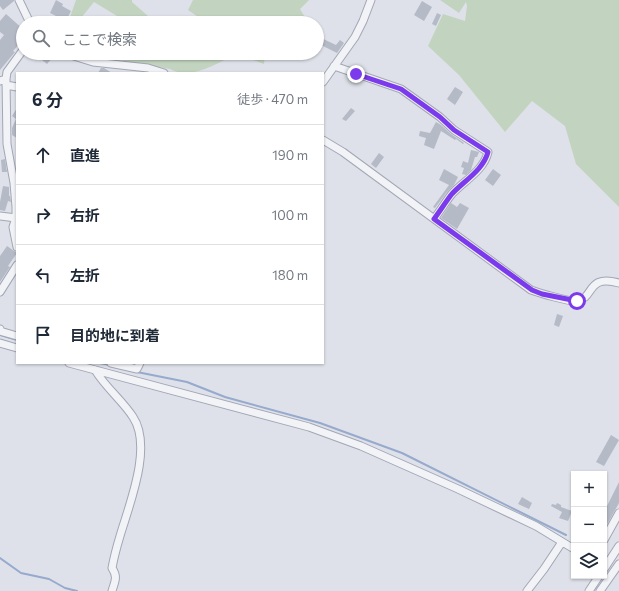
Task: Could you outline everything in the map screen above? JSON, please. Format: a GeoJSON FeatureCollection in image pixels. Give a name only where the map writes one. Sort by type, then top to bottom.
{"type":"FeatureCollection","features":[{"type":"Feature","properties":{"kind":"street"},"geometry":{"type":"LineString","coordinates":[[19,0],[27,16]]}},
{"type":"Feature","properties":{"kind":"street"},"geometry":{"type":"LineString","coordinates":[[324,81],[355,37],[371,0]]}},
{"type":"Feature","properties":{"kind":"street"},"geometry":{"type":"LineString","coordinates":[[16,60],[8,72],[4,82],[6,144],[14,183],[16,218],[13,228],[16,242]]}},
{"type":"Feature","properties":{"kind":"street"},"geometry":{"type":"LineString","coordinates":[[87,60],[148,68],[161,72]]}},
{"type":"Feature","properties":{"kind":"street"},"geometry":{"type":"LineString","coordinates":[[334,66],[401,89],[440,117],[454,130],[488,152],[487,158],[475,173],[450,196],[434,219]]}},
{"type":"Feature","properties":{"kind":"street"},"geometry":{"type":"LineString","coordinates":[[4,82],[16,87]]}},
{"type":"Feature","properties":{"kind":"street"},"geometry":{"type":"LineString","coordinates":[[324,141],[343,152],[532,290],[542,294],[577,301],[584,297],[595,284],[600,281],[619,283]]}},
{"type":"Feature","properties":{"kind":"street"},"geometry":{"type":"LineString","coordinates":[[0,216],[16,218]]}},
{"type":"Feature","properties":{"kind":"street"},"geometry":{"type":"LineString","coordinates":[[0,292],[16,267]]}},
{"type":"Feature","properties":{"kind":"street"},"geometry":{"type":"LineString","coordinates":[[0,329],[0,331],[16,336]]}},
{"type":"Feature","properties":{"kind":"street"},"geometry":{"type":"LineString","coordinates":[[0,343],[16,348]]}},
{"type":"Feature","properties":{"kind":"street"},"geometry":{"type":"LineString","coordinates":[[115,364],[137,369],[139,364]]}},
{"type":"Feature","properties":{"kind":"street"},"geometry":{"type":"LineString","coordinates":[[88,365],[95,370],[309,427],[361,446],[536,526],[571,547]]}},
{"type":"Feature","properties":{"kind":"street"},"geometry":{"type":"LineString","coordinates":[[95,370],[134,418],[139,432],[141,450],[136,483],[120,535],[112,568],[115,582],[112,591]]}},
{"type":"Feature","properties":{"kind":"street"},"geometry":{"type":"LineString","coordinates":[[607,535],[619,513]]}},
{"type":"Feature","properties":{"kind":"street"},"geometry":{"type":"LineString","coordinates":[[527,591],[562,542]]}},
{"type":"Feature","properties":{"kind":"street"},"geometry":{"type":"LineString","coordinates":[[607,564],[619,546]]}},
{"type":"Feature","properties":{"kind":"street"},"geometry":{"type":"LineString","coordinates":[[600,591],[617,572],[619,564]]}},
{"type":"Feature","properties":{"kind":"street"},"geometry":{"type":"LineString","coordinates":[[607,568],[617,572]]}},
{"type":"Feature","properties":{"kind":"street"},"geometry":{"type":"LineString","coordinates":[[589,591],[597,579]]}},
{"type":"Feature","properties":{"kind":"green space"},"geometry":{"type":"Polygon","coordinates":[[[76,0],[132,0],[132,2],[148,16],[117,16],[94,2],[83,16],[70,16],[76,0]]]}},
{"type":"Feature","properties":{"kind":"green space"},"geometry":{"type":"Polygon","coordinates":[[[193,0],[309,0],[300,9],[304,16],[197,16],[188,10],[193,0]]]}},
{"type":"Feature","properties":{"kind":"green space"},"geometry":{"type":"Polygon","coordinates":[[[440,0],[619,0],[619,207],[576,164],[565,126],[532,101],[505,132],[459,75],[428,46],[443,14],[465,21],[467,6],[466,2],[459,13],[440,0]]]}},
{"type":"Feature","properties":{"kind":"green space"},"geometry":{"type":"Polygon","coordinates":[[[120,60],[225,60],[195,72],[178,72],[170,69],[120,60]]]}},
{"type":"Feature","properties":{"kind":"green space"},"geometry":{"type":"Polygon","coordinates":[[[253,60],[264,60],[264,64],[253,60]]]}},
{"type":"Feature","properties":{"kind":"building"},"geometry":{"type":"Polygon","coordinates":[[[0,0],[14,1],[3,10],[0,6],[0,0]]]}},
{"type":"Feature","properties":{"kind":"building"},"geometry":{"type":"Polygon","coordinates":[[[56,0],[63,4],[62,6],[71,11],[68,16],[56,16],[50,13],[56,0]]]}},
{"type":"Feature","properties":{"kind":"building"},"geometry":{"type":"Polygon","coordinates":[[[422,1],[432,7],[424,21],[414,15],[422,1]]]}},
{"type":"Feature","properties":{"kind":"building"},"geometry":{"type":"Polygon","coordinates":[[[437,13],[441,15],[436,26],[432,24],[437,13]]]}},
{"type":"Feature","properties":{"kind":"building"},"geometry":{"type":"Polygon","coordinates":[[[6,14],[16,23],[16,48],[13,51],[15,52],[0,70],[0,40],[4,35],[0,32],[0,21],[6,14]]]}},
{"type":"Feature","properties":{"kind":"building"},"geometry":{"type":"Polygon","coordinates":[[[324,39],[336,45],[340,40],[344,43],[337,53],[324,46],[324,39]]]}},
{"type":"Feature","properties":{"kind":"building"},"geometry":{"type":"Polygon","coordinates":[[[42,60],[50,60],[47,64],[42,60]]]}},
{"type":"Feature","properties":{"kind":"building"},"geometry":{"type":"Polygon","coordinates":[[[101,68],[104,68],[110,72],[99,72],[101,68]]]}},
{"type":"Feature","properties":{"kind":"building"},"geometry":{"type":"Polygon","coordinates":[[[455,87],[463,92],[455,105],[447,99],[455,87]]]}},
{"type":"Feature","properties":{"kind":"building"},"geometry":{"type":"Polygon","coordinates":[[[351,108],[355,111],[346,121],[342,119],[351,108]]]}},
{"type":"Feature","properties":{"kind":"building"},"geometry":{"type":"Polygon","coordinates":[[[16,110],[16,119],[12,116],[16,110]]]}},
{"type":"Feature","properties":{"kind":"building"},"geometry":{"type":"Polygon","coordinates":[[[16,119],[16,137],[12,135],[12,128],[16,119]]]}},
{"type":"Feature","properties":{"kind":"building"},"geometry":{"type":"Polygon","coordinates":[[[436,122],[464,143],[463,144],[456,139],[455,140],[441,131],[434,149],[424,145],[426,138],[419,136],[420,131],[430,133],[436,122]]]}},
{"type":"Feature","properties":{"kind":"building"},"geometry":{"type":"Polygon","coordinates":[[[471,150],[479,152],[477,157],[475,157],[471,170],[466,175],[462,174],[464,168],[461,167],[463,161],[468,163],[471,150]]]}},
{"type":"Feature","properties":{"kind":"building"},"geometry":{"type":"Polygon","coordinates":[[[379,153],[384,157],[376,168],[371,164],[379,153]]]}},
{"type":"Feature","properties":{"kind":"building"},"geometry":{"type":"Polygon","coordinates":[[[5,159],[7,172],[2,172],[1,160],[5,159]]]}},
{"type":"Feature","properties":{"kind":"building"},"geometry":{"type":"Polygon","coordinates":[[[444,169],[458,177],[454,185],[435,208],[433,207],[449,185],[439,180],[444,169]]]}},
{"type":"Feature","properties":{"kind":"building"},"geometry":{"type":"Polygon","coordinates":[[[493,169],[501,175],[493,186],[485,180],[493,169]]]}},
{"type":"Feature","properties":{"kind":"building"},"geometry":{"type":"Polygon","coordinates":[[[3,186],[9,187],[11,202],[8,201],[5,211],[0,210],[3,186]]]}},
{"type":"Feature","properties":{"kind":"building"},"geometry":{"type":"Polygon","coordinates":[[[451,203],[457,207],[460,203],[469,208],[457,229],[441,218],[451,203]]]}},
{"type":"Feature","properties":{"kind":"building"},"geometry":{"type":"Polygon","coordinates":[[[7,246],[16,252],[8,266],[10,267],[0,282],[0,256],[7,246]]]}},
{"type":"Feature","properties":{"kind":"building"},"geometry":{"type":"Polygon","coordinates":[[[557,314],[563,316],[559,327],[554,325],[557,314]]]}},
{"type":"Feature","properties":{"kind":"building"},"geometry":{"type":"Polygon","coordinates":[[[611,435],[619,440],[604,466],[596,462],[611,435]]]}},
{"type":"Feature","properties":{"kind":"building"},"geometry":{"type":"Polygon","coordinates":[[[619,482],[619,503],[607,525],[607,506],[619,482]]]}},
{"type":"Feature","properties":{"kind":"building"},"geometry":{"type":"Polygon","coordinates":[[[522,497],[532,503],[529,509],[518,504],[522,497]]]}},
{"type":"Feature","properties":{"kind":"building"},"geometry":{"type":"Polygon","coordinates":[[[557,503],[561,505],[561,507],[571,511],[568,521],[559,518],[562,512],[551,506],[552,504],[556,505],[557,503]]]}},
{"type":"Feature","properties":{"kind":"waterway"},"geometry":{"type":"LineString","coordinates":[[0,335],[16,340]]}},
{"type":"Feature","properties":{"kind":"waterway"},"geometry":{"type":"LineString","coordinates":[[105,364],[110,365]]}},
{"type":"Feature","properties":{"kind":"waterway"},"geometry":{"type":"LineString","coordinates":[[137,372],[187,382],[225,397],[320,423],[402,453],[566,535]]}},
{"type":"Feature","properties":{"kind":"waterway"},"geometry":{"type":"LineString","coordinates":[[0,558],[21,573],[49,579],[65,588],[77,591]]}},
{"type":"Feature","properties":{"kind":"route"},"geometry":{"type":"LineString","coordinates":[[356,74],[401,89],[440,117],[454,130],[488,152],[487,158],[475,173],[450,196],[434,219],[532,290],[542,294],[577,301]]}}]}
